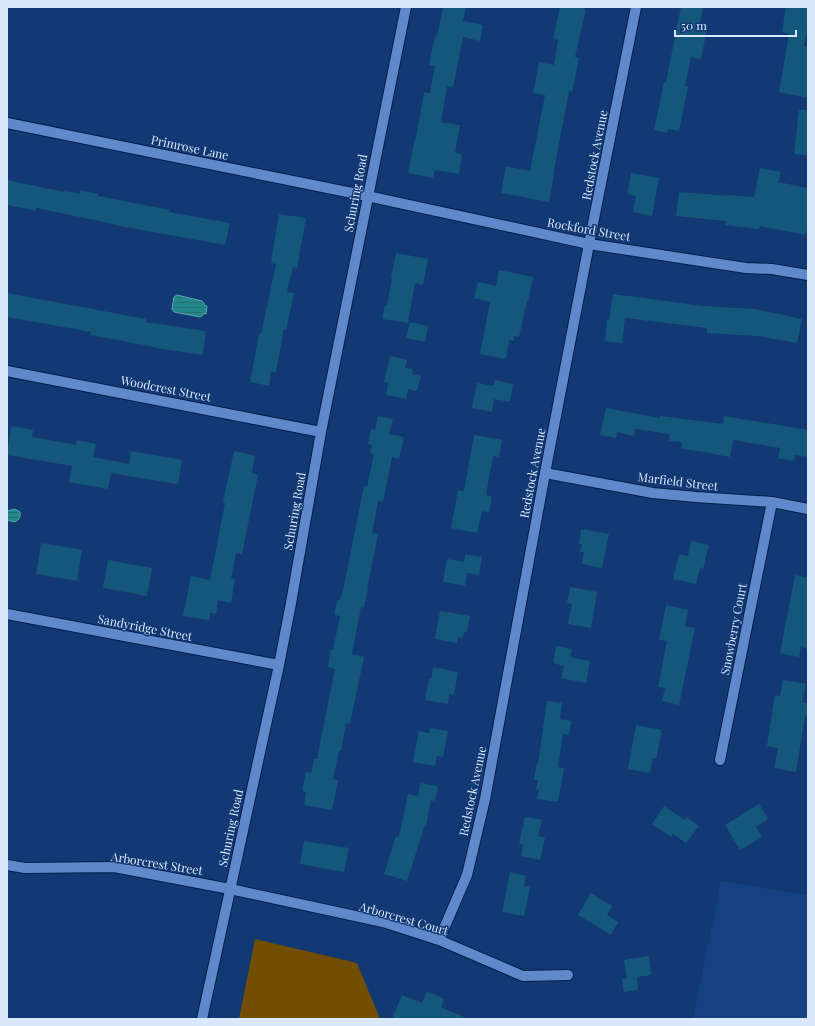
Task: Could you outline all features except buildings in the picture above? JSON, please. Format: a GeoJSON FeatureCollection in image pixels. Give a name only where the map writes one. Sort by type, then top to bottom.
{"type":"FeatureCollection","features":[{"type":"Feature","properties":{"kind":"street","name":"Schuring Road"},"geometry":{"type":"LineString","coordinates":[[202,1019],[291,603],[321,432],[406,7]]}},
{"type":"Feature","properties":{"kind":"street","name":"Redstock Avenue"},"geometry":{"type":"LineString","coordinates":[[439,940],[467,875],[485,799],[545,473],[636,7]]}},
{"type":"Feature","properties":{"kind":"street","name":"Primrose Lane"},"geometry":{"type":"LineString","coordinates":[[7,123],[368,196]]}},
{"type":"Feature","properties":{"kind":"street","name":"Rockford Street"},"geometry":{"type":"LineString","coordinates":[[368,196],[589,244],[746,268],[772,269],[808,276]]}},
{"type":"Feature","properties":{"kind":"street","name":"Woodcrest Street"},"geometry":{"type":"LineString","coordinates":[[7,371],[321,432]]}},
{"type":"Feature","properties":{"kind":"street","name":"Marfield Street"},"geometry":{"type":"LineString","coordinates":[[545,473],[653,493],[772,502],[808,509]]}},
{"type":"Feature","properties":{"kind":"street","name":"Snowberry Court"},"geometry":{"type":"LineString","coordinates":[[720,760],[772,502]]}},
{"type":"Feature","properties":{"kind":"street","name":"Sandyridge Street"},"geometry":{"type":"LineString","coordinates":[[7,614],[278,665]]}},
{"type":"Feature","properties":{"kind":"street","name":"Arborcrest Street"},"geometry":{"type":"LineString","coordinates":[[7,865],[25,868],[114,868],[230,889]]}},
{"type":"Feature","properties":{"kind":"street","name":"Arborcrest Court"},"geometry":{"type":"LineString","coordinates":[[230,889],[383,922],[439,940],[523,976],[568,975]]}},
{"type":"Feature","properties":{"kind":"shaded area"},"geometry":{"type":"Polygon","coordinates":[[[177,295],[202,301],[204,305],[207,306],[206,314],[203,313],[200,317],[174,312],[172,309],[174,297],[177,295]]]}},
{"type":"Feature","properties":{"kind":"shaded area"},"geometry":{"type":"Polygon","coordinates":[[[15,509],[20,512],[19,519],[15,522],[7,520],[7,511],[15,509]]]}},
{"type":"Feature","properties":{"kind":"shaded area"},"geometry":{"type":"Polygon","coordinates":[[[721,881],[807,895],[808,893],[808,1019],[693,1019],[721,881]]]}},
{"type":"Feature","properties":{"kind":"shaded area"},"geometry":{"type":"Polygon","coordinates":[[[255,939],[357,963],[380,1019],[239,1019],[255,939]]]}}]}
